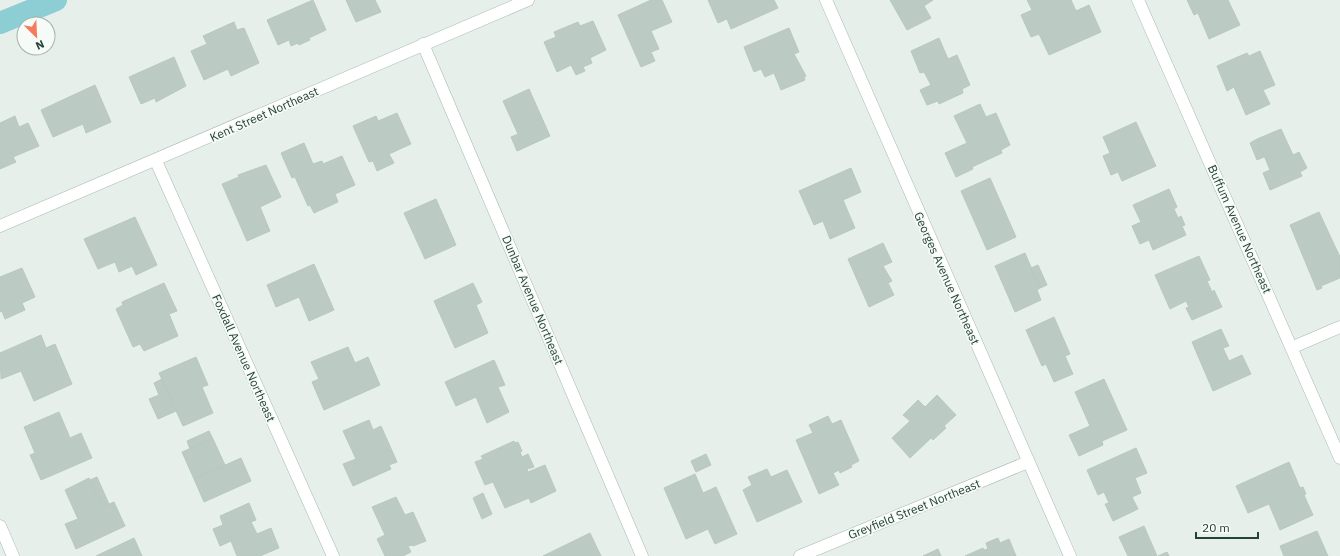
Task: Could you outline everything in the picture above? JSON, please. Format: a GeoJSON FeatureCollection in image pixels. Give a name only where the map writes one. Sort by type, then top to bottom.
{"type":"FeatureCollection","features":[{"type":"Feature","properties":{"kind":"street","name":"Kent Street Northeast"},"geometry":{"type":"LineString","coordinates":[[0,226],[528,0]]}},
{"type":"Feature","properties":{"kind":"street","name":"Georges Avenue Northeast"},"geometry":{"type":"LineString","coordinates":[[826,0],[1070,556]]}},
{"type":"Feature","properties":{"kind":"street","name":"Buffum Avenue Northeast"},"geometry":{"type":"LineString","coordinates":[[1138,0],[1340,458]]}},
{"type":"Feature","properties":{"kind":"street","name":"Dunbar Avenue Northeast"},"geometry":{"type":"LineString","coordinates":[[423,44],[642,556]]}},
{"type":"Feature","properties":{"kind":"street","name":"Foxdall Avenue Northeast"},"geometry":{"type":"LineString","coordinates":[[156,160],[333,556]]}},
{"type":"Feature","properties":{"kind":"street"},"geometry":{"type":"LineString","coordinates":[[1292,347],[1340,327]]}},
{"type":"Feature","properties":{"kind":"street","name":"Greyfield Street Northeast"},"geometry":{"type":"LineString","coordinates":[[800,556],[1028,462]]}},
{"type":"Feature","properties":{"kind":"street"},"geometry":{"type":"LineString","coordinates":[[0,526],[13,556]]}},
{"type":"Feature","properties":{"kind":"building"},"geometry":{"type":"Polygon","coordinates":[[[313,0],[326,30],[309,38],[310,40],[299,45],[298,43],[291,46],[289,40],[278,45],[267,20],[313,0]]]}},
{"type":"Feature","properties":{"kind":"building"},"geometry":{"type":"Polygon","coordinates":[[[346,0],[375,0],[381,12],[356,22],[346,0]]]}},
{"type":"Feature","properties":{"kind":"building"},"geometry":{"type":"Polygon","coordinates":[[[651,0],[662,0],[672,22],[651,31],[659,49],[651,52],[655,61],[641,67],[618,15],[651,0]]]}},
{"type":"Feature","properties":{"kind":"building"},"geometry":{"type":"Polygon","coordinates":[[[708,0],[774,0],[778,8],[731,29],[727,19],[718,23],[708,0]]]}},
{"type":"Feature","properties":{"kind":"building"},"geometry":{"type":"Polygon","coordinates":[[[890,0],[933,0],[924,6],[931,18],[907,30],[890,0]]]}},
{"type":"Feature","properties":{"kind":"building"},"geometry":{"type":"Polygon","coordinates":[[[1027,0],[1071,0],[1076,11],[1089,5],[1101,32],[1049,55],[1039,34],[1031,37],[1021,15],[1032,10],[1027,0]]]}},
{"type":"Feature","properties":{"kind":"building"},"geometry":{"type":"Polygon","coordinates":[[[1187,0],[1228,0],[1240,25],[1209,39],[1198,13],[1194,15],[1187,0]]]}},
{"type":"Feature","properties":{"kind":"building"},"geometry":{"type":"Polygon","coordinates":[[[593,21],[606,50],[590,58],[592,63],[583,67],[585,71],[576,75],[571,65],[557,72],[544,42],[556,37],[554,32],[578,22],[580,26],[593,21]]]}},
{"type":"Feature","properties":{"kind":"building"},"geometry":{"type":"Polygon","coordinates":[[[234,22],[237,30],[244,28],[259,63],[231,76],[228,69],[204,80],[191,51],[207,44],[203,36],[234,22]]]}},
{"type":"Feature","properties":{"kind":"building"},"geometry":{"type":"Polygon","coordinates":[[[789,28],[799,52],[794,54],[806,76],[804,77],[805,80],[781,90],[774,73],[765,77],[761,69],[754,72],[744,47],[789,28]]]}},
{"type":"Feature","properties":{"kind":"building"},"geometry":{"type":"Polygon","coordinates":[[[939,38],[948,59],[957,55],[970,85],[962,89],[963,93],[939,104],[938,101],[927,105],[920,90],[931,85],[924,72],[920,73],[911,51],[939,38]]]}},
{"type":"Feature","properties":{"kind":"building"},"geometry":{"type":"Polygon","coordinates":[[[1260,51],[1275,85],[1263,90],[1270,104],[1246,115],[1234,87],[1227,91],[1217,66],[1247,53],[1249,56],[1260,51]]]}},
{"type":"Feature","properties":{"kind":"building"},"geometry":{"type":"Polygon","coordinates":[[[174,57],[186,86],[156,102],[155,98],[141,104],[129,77],[174,57]]]}},
{"type":"Feature","properties":{"kind":"building"},"geometry":{"type":"Polygon","coordinates":[[[95,85],[111,122],[86,133],[83,124],[53,137],[41,110],[95,85]]]}},
{"type":"Feature","properties":{"kind":"building"},"geometry":{"type":"Polygon","coordinates":[[[529,89],[550,136],[517,151],[511,137],[518,134],[503,101],[529,89]]]}},
{"type":"Feature","properties":{"kind":"building"},"geometry":{"type":"Polygon","coordinates":[[[980,104],[986,117],[996,113],[1010,145],[1001,150],[1002,153],[972,167],[973,169],[956,177],[945,153],[967,143],[954,116],[980,104]]]}},
{"type":"Feature","properties":{"kind":"building"},"geometry":{"type":"Polygon","coordinates":[[[397,113],[411,144],[389,154],[394,163],[377,171],[373,161],[369,162],[353,126],[376,116],[378,121],[397,113]]]}},
{"type":"Feature","properties":{"kind":"building"},"geometry":{"type":"Polygon","coordinates":[[[15,116],[19,127],[28,123],[39,146],[13,157],[16,162],[0,169],[0,123],[15,116]]]}},
{"type":"Feature","properties":{"kind":"building"},"geometry":{"type":"Polygon","coordinates":[[[1136,122],[1156,166],[1122,181],[1118,172],[1111,175],[1103,156],[1110,153],[1103,137],[1136,122]]]}},
{"type":"Feature","properties":{"kind":"building"},"geometry":{"type":"Polygon","coordinates":[[[1281,129],[1293,155],[1299,152],[1307,168],[1300,172],[1302,176],[1270,190],[1263,173],[1270,170],[1257,139],[1281,129]]]}},
{"type":"Feature","properties":{"kind":"building"},"geometry":{"type":"Polygon","coordinates":[[[1257,139],[1264,157],[1257,160],[1250,143],[1257,139]]]}},
{"type":"Feature","properties":{"kind":"building"},"geometry":{"type":"Polygon","coordinates":[[[304,143],[313,164],[322,161],[323,164],[342,156],[355,185],[335,194],[338,202],[314,213],[310,205],[308,206],[295,177],[292,178],[281,153],[304,143]]]}},
{"type":"Feature","properties":{"kind":"building"},"geometry":{"type":"Polygon","coordinates":[[[266,165],[281,197],[260,207],[270,231],[247,241],[222,184],[239,177],[238,175],[266,165]]]}},
{"type":"Feature","properties":{"kind":"building"},"geometry":{"type":"Polygon","coordinates":[[[851,168],[861,192],[843,200],[855,228],[830,239],[823,221],[814,225],[799,191],[851,168]]]}},
{"type":"Feature","properties":{"kind":"building"},"geometry":{"type":"Polygon","coordinates":[[[990,178],[1016,237],[987,250],[961,191],[990,178]]]}},
{"type":"Feature","properties":{"kind":"building"},"geometry":{"type":"Polygon","coordinates":[[[1169,189],[1177,207],[1174,209],[1178,218],[1181,216],[1185,225],[1182,226],[1186,235],[1153,250],[1149,240],[1140,244],[1132,226],[1141,222],[1133,205],[1169,189]]]}},
{"type":"Feature","properties":{"kind":"building"},"geometry":{"type":"Polygon","coordinates":[[[436,199],[456,245],[425,259],[404,213],[436,199]]]}},
{"type":"Feature","properties":{"kind":"building"},"geometry":{"type":"Polygon","coordinates":[[[1319,212],[1340,257],[1340,278],[1321,286],[1322,288],[1317,290],[1290,225],[1319,212]]]}},
{"type":"Feature","properties":{"kind":"building"},"geometry":{"type":"Polygon","coordinates":[[[135,217],[157,265],[136,275],[132,266],[119,272],[115,262],[98,269],[84,239],[135,217]]]}},
{"type":"Feature","properties":{"kind":"building"},"geometry":{"type":"Polygon","coordinates":[[[883,243],[892,262],[883,266],[892,281],[888,283],[894,295],[869,307],[848,259],[883,243]]]}},
{"type":"Feature","properties":{"kind":"building"},"geometry":{"type":"Polygon","coordinates":[[[1025,253],[1040,288],[1037,290],[1041,300],[1015,312],[995,266],[1025,253]]]}},
{"type":"Feature","properties":{"kind":"building"},"geometry":{"type":"Polygon","coordinates":[[[1199,256],[1210,280],[1207,281],[1212,292],[1214,290],[1222,307],[1192,320],[1186,308],[1189,307],[1186,301],[1170,309],[1155,275],[1199,256]]]}},
{"type":"Feature","properties":{"kind":"building"},"geometry":{"type":"Polygon","coordinates":[[[314,264],[334,310],[309,321],[299,297],[276,307],[267,285],[314,264]]]}},
{"type":"Feature","properties":{"kind":"building"},"geometry":{"type":"Polygon","coordinates":[[[1038,265],[1047,285],[1040,288],[1031,268],[1038,265]]]}},
{"type":"Feature","properties":{"kind":"building"},"geometry":{"type":"Polygon","coordinates":[[[22,268],[35,297],[22,303],[25,310],[5,319],[2,311],[0,312],[0,277],[22,268]]]}},
{"type":"Feature","properties":{"kind":"building"},"geometry":{"type":"Polygon","coordinates":[[[164,283],[177,311],[169,314],[178,336],[144,351],[140,344],[133,347],[116,309],[123,305],[122,302],[164,283]]]}},
{"type":"Feature","properties":{"kind":"building"},"geometry":{"type":"Polygon","coordinates":[[[473,283],[482,302],[476,305],[488,333],[455,348],[434,301],[473,283]]]}},
{"type":"Feature","properties":{"kind":"building"},"geometry":{"type":"Polygon","coordinates":[[[1054,317],[1070,354],[1065,356],[1073,374],[1054,382],[1046,364],[1042,366],[1026,330],[1054,317]]]}},
{"type":"Feature","properties":{"kind":"building"},"geometry":{"type":"Polygon","coordinates":[[[1221,329],[1229,346],[1223,348],[1229,361],[1242,355],[1251,374],[1213,391],[1192,342],[1221,329]]]}},
{"type":"Feature","properties":{"kind":"building"},"geometry":{"type":"Polygon","coordinates":[[[41,335],[46,348],[55,344],[72,384],[34,401],[21,371],[1,379],[0,353],[41,335]]]}},
{"type":"Feature","properties":{"kind":"building"},"geometry":{"type":"Polygon","coordinates":[[[348,347],[355,363],[368,357],[380,385],[324,410],[312,382],[319,379],[311,362],[348,347]]]}},
{"type":"Feature","properties":{"kind":"building"},"geometry":{"type":"Polygon","coordinates":[[[196,357],[208,385],[202,387],[213,413],[183,426],[159,373],[196,357]]]}},
{"type":"Feature","properties":{"kind":"building"},"geometry":{"type":"Polygon","coordinates":[[[494,360],[505,385],[498,387],[509,412],[487,423],[476,397],[456,406],[445,382],[494,360]]]}},
{"type":"Feature","properties":{"kind":"building"},"geometry":{"type":"Polygon","coordinates":[[[162,379],[176,411],[158,419],[149,399],[159,395],[154,383],[162,379]]]}},
{"type":"Feature","properties":{"kind":"building"},"geometry":{"type":"Polygon","coordinates":[[[1104,379],[1127,430],[1102,441],[1103,445],[1079,456],[1069,435],[1090,426],[1075,392],[1104,379]]]}},
{"type":"Feature","properties":{"kind":"building"},"geometry":{"type":"Polygon","coordinates":[[[937,395],[956,415],[944,426],[946,428],[933,440],[931,438],[910,458],[892,438],[910,421],[903,415],[918,400],[925,407],[937,395]]]}},
{"type":"Feature","properties":{"kind":"building"},"geometry":{"type":"Polygon","coordinates":[[[59,412],[70,438],[81,433],[92,458],[41,480],[30,455],[35,453],[24,427],[59,412]]]}},
{"type":"Feature","properties":{"kind":"building"},"geometry":{"type":"Polygon","coordinates":[[[828,416],[832,424],[841,420],[859,461],[851,465],[852,467],[840,473],[839,470],[833,473],[839,485],[819,494],[796,440],[813,433],[809,425],[828,416]]]}},
{"type":"Feature","properties":{"kind":"building"},"geometry":{"type":"Polygon","coordinates":[[[369,420],[373,430],[381,426],[397,462],[389,465],[391,469],[353,486],[343,464],[356,459],[343,431],[369,420]]]}},
{"type":"Feature","properties":{"kind":"building"},"geometry":{"type":"Polygon","coordinates":[[[209,431],[213,439],[190,449],[187,441],[209,431]]]}},
{"type":"Feature","properties":{"kind":"building"},"geometry":{"type":"Polygon","coordinates":[[[213,439],[225,465],[194,479],[182,452],[213,439]]]}},
{"type":"Feature","properties":{"kind":"building"},"geometry":{"type":"Polygon","coordinates":[[[514,441],[515,443],[518,442],[522,451],[520,452],[522,457],[528,454],[534,467],[527,469],[528,472],[545,465],[556,491],[531,503],[529,498],[505,508],[493,482],[485,485],[475,462],[483,459],[481,456],[514,441]]]}},
{"type":"Feature","properties":{"kind":"building"},"geometry":{"type":"Polygon","coordinates":[[[1136,448],[1147,473],[1135,478],[1141,493],[1132,497],[1138,509],[1113,521],[1105,504],[1109,503],[1104,492],[1098,495],[1087,470],[1136,448]]]}},
{"type":"Feature","properties":{"kind":"building"},"geometry":{"type":"Polygon","coordinates":[[[706,454],[711,465],[696,472],[691,461],[706,454]]]}},
{"type":"Feature","properties":{"kind":"building"},"geometry":{"type":"Polygon","coordinates":[[[241,458],[251,481],[204,502],[194,479],[241,458]]]}},
{"type":"Feature","properties":{"kind":"building"},"geometry":{"type":"Polygon","coordinates":[[[1289,462],[1300,488],[1303,487],[1306,494],[1304,495],[1313,515],[1280,530],[1269,504],[1248,513],[1236,486],[1289,462]]]}},
{"type":"Feature","properties":{"kind":"building"},"geometry":{"type":"Polygon","coordinates":[[[767,469],[771,477],[787,470],[802,502],[757,522],[743,490],[752,485],[748,477],[767,469]]]}},
{"type":"Feature","properties":{"kind":"building"},"geometry":{"type":"Polygon","coordinates":[[[695,474],[703,493],[716,487],[737,534],[715,544],[708,529],[686,539],[664,488],[695,474]]]}},
{"type":"Feature","properties":{"kind":"building"},"geometry":{"type":"Polygon","coordinates":[[[97,477],[109,504],[102,507],[90,480],[97,477]]]}},
{"type":"Feature","properties":{"kind":"building"},"geometry":{"type":"Polygon","coordinates":[[[89,478],[102,507],[114,502],[125,526],[76,549],[65,524],[78,519],[65,490],[89,478]]]}},
{"type":"Feature","properties":{"kind":"building"},"geometry":{"type":"Polygon","coordinates":[[[483,493],[492,514],[482,519],[473,498],[483,493]]]}},
{"type":"Feature","properties":{"kind":"building"},"geometry":{"type":"Polygon","coordinates":[[[396,497],[405,515],[413,512],[426,541],[413,546],[408,546],[411,552],[403,556],[385,556],[377,539],[385,535],[372,507],[396,497]]]}},
{"type":"Feature","properties":{"kind":"building"},"geometry":{"type":"Polygon","coordinates":[[[249,503],[256,520],[251,522],[257,534],[271,528],[279,548],[260,556],[237,556],[231,541],[220,546],[213,529],[223,525],[220,516],[249,503]]]}},
{"type":"Feature","properties":{"kind":"building"},"geometry":{"type":"Polygon","coordinates":[[[1144,526],[1157,556],[1128,556],[1119,537],[1144,526]]]}},
{"type":"Feature","properties":{"kind":"building"},"geometry":{"type":"Polygon","coordinates":[[[1317,531],[1328,556],[1284,556],[1280,546],[1317,531]]]}},
{"type":"Feature","properties":{"kind":"building"},"geometry":{"type":"Polygon","coordinates":[[[590,533],[601,556],[543,556],[590,533]]]}},
{"type":"Feature","properties":{"kind":"building"},"geometry":{"type":"Polygon","coordinates":[[[134,538],[142,556],[96,556],[134,538]]]}},
{"type":"Feature","properties":{"kind":"building"},"geometry":{"type":"Polygon","coordinates":[[[998,538],[1000,543],[1009,539],[1016,556],[965,556],[983,548],[984,550],[988,549],[986,543],[998,538]]]}},
{"type":"Feature","properties":{"kind":"building"},"geometry":{"type":"Polygon","coordinates":[[[938,549],[941,556],[923,556],[938,549]]]}},
{"type":"Feature","properties":{"kind":"building"},"geometry":{"type":"Polygon","coordinates":[[[1167,552],[1169,556],[1158,556],[1167,552]]]}},
{"type":"Feature","properties":{"kind":"waterway"},"geometry":{"type":"LineString","coordinates":[[0,23],[56,0]]}}]}
